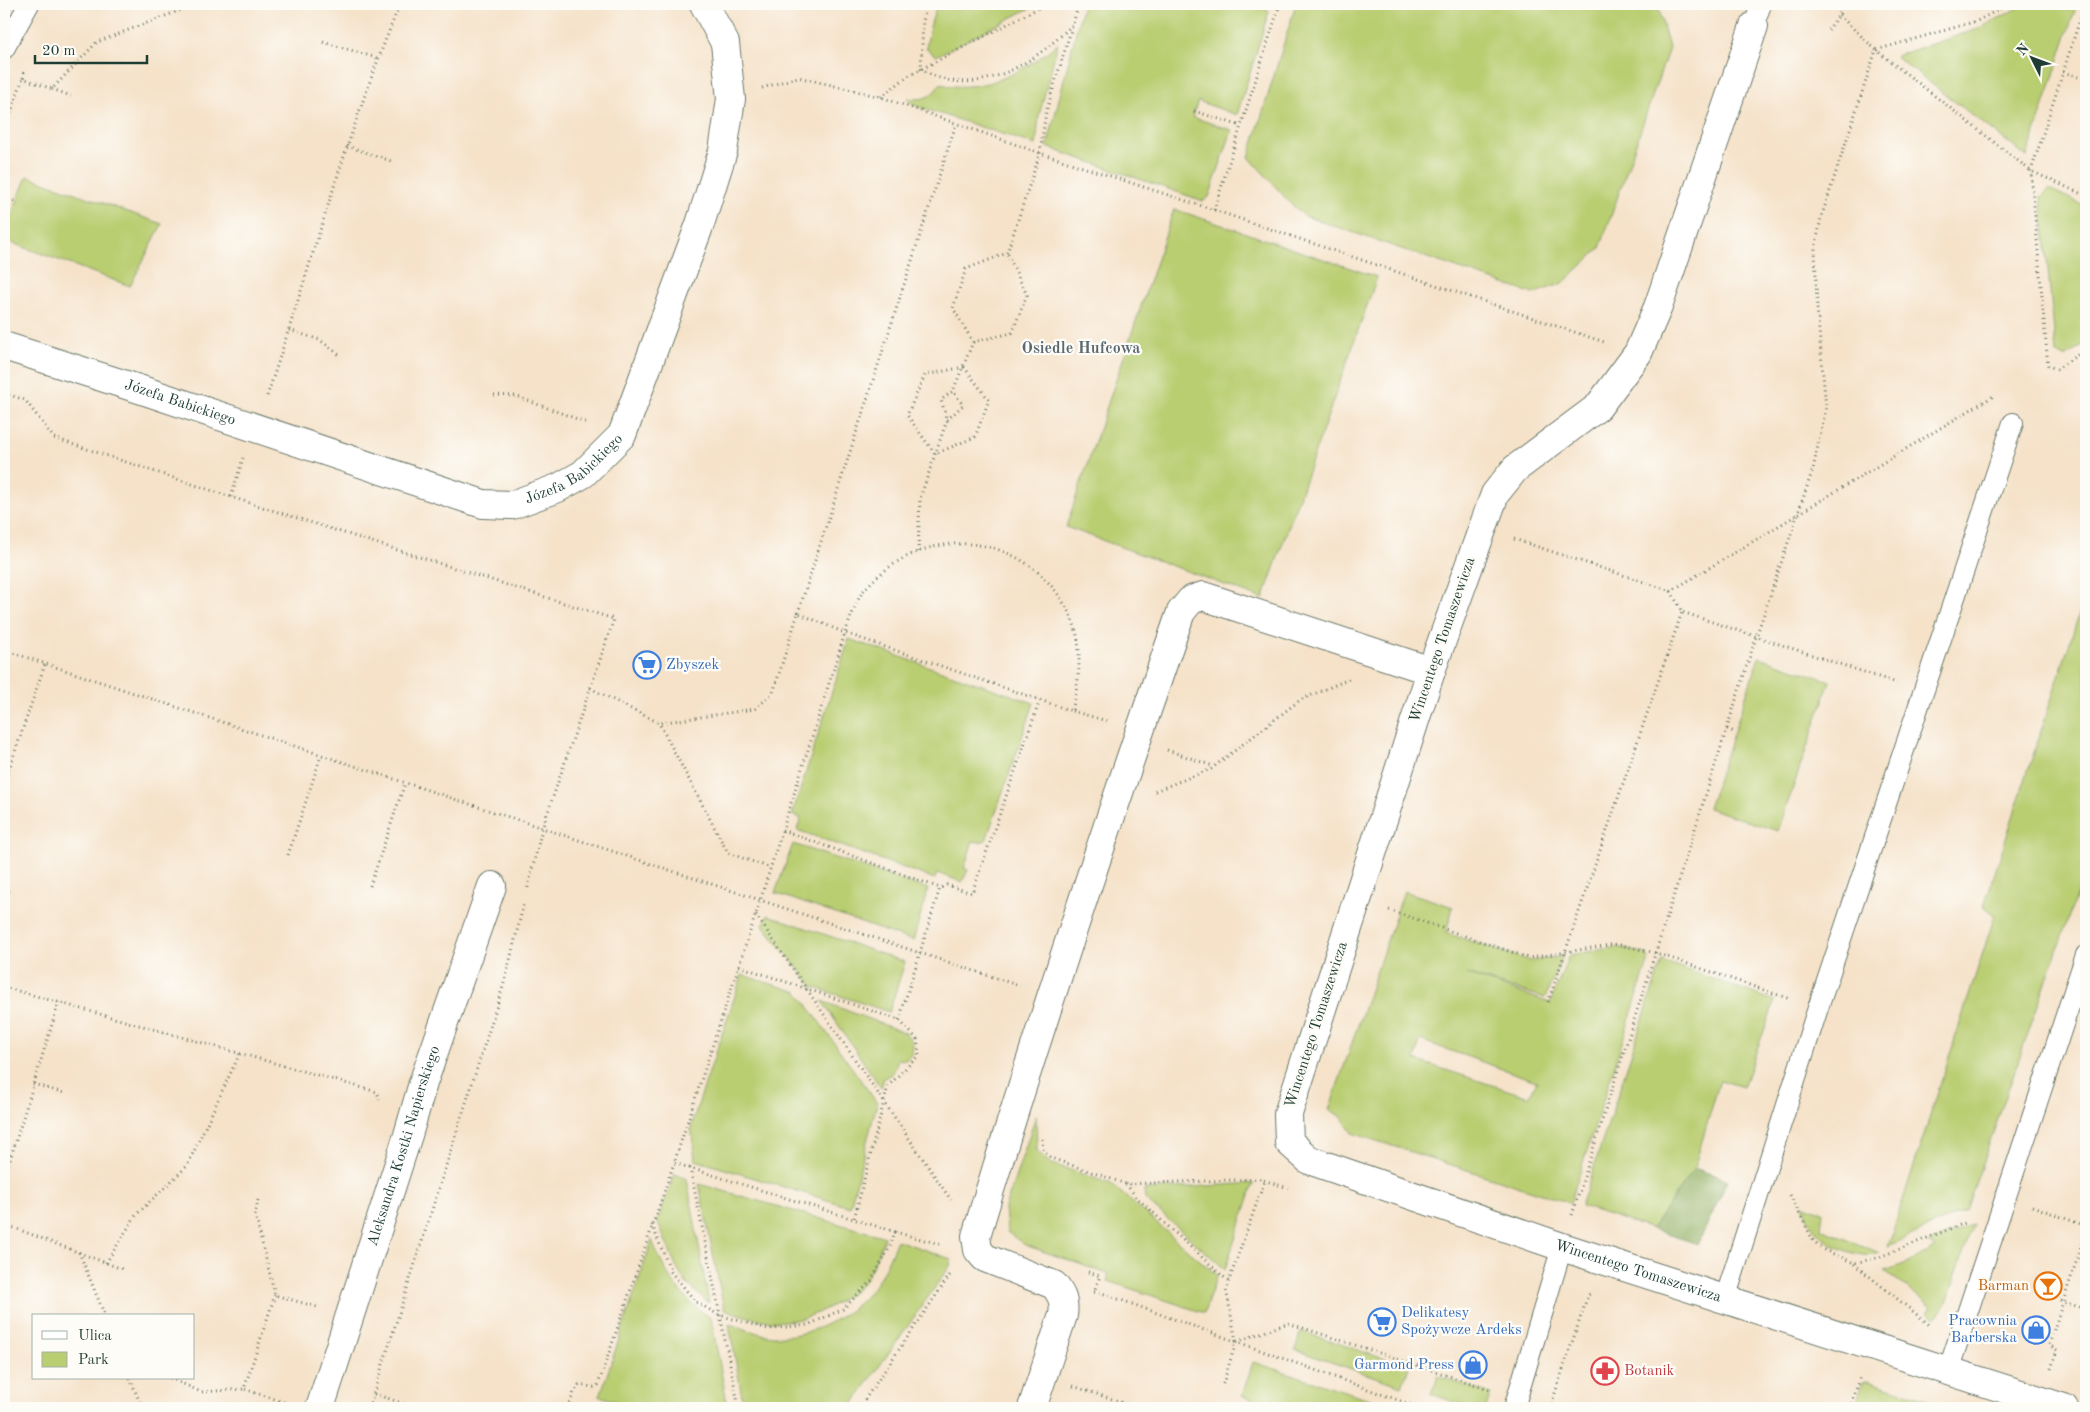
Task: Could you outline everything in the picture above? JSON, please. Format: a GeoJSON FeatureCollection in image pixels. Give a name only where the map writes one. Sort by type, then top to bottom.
{"type":"FeatureCollection","features":[{"type":"Feature","properties":{"kind":"street","name":"Józefa Babickiego"},"geometry":{"type":"LineString","coordinates":[[4,346],[483,504],[512,505],[558,488],[583,474],[622,436],[700,224],[722,151],[730,99],[725,42],[704,4]]}},
{"type":"Feature","properties":{"kind":"street","name":"Wincentego Tomaszewicza"},"geometry":{"type":"LineString","coordinates":[[1758,15],[1658,307],[1638,353],[1598,407],[1515,469],[1495,494],[1431,671],[1288,1114],[1289,1142],[1309,1160],[1562,1247],[1726,1299],[1952,1358],[2053,1404]]}},
{"type":"Feature","properties":{"kind":"street"},"geometry":{"type":"LineString","coordinates":[[1032,1408],[1063,1315],[1064,1304],[1061,1294],[1054,1285],[1044,1280],[985,1258],[978,1250],[976,1236],[1112,809],[1181,612],[1191,600],[1203,596],[1431,671]]}},
{"type":"Feature","properties":{"kind":"street","name":"Aleksandra Kostki Napierskiego"},"geometry":{"type":"LineString","coordinates":[[308,1407],[350,1317],[423,1083],[492,886]]}},
{"type":"Feature","properties":{"kind":"lane"},"geometry":{"type":"LineString","coordinates":[[4,50],[29,4]]}},
{"type":"Feature","properties":{"kind":"lane"},"geometry":{"type":"LineString","coordinates":[[1726,1299],[1818,1008],[2013,423]]}},
{"type":"Feature","properties":{"kind":"lane"},"geometry":{"type":"LineString","coordinates":[[1952,1358],[2086,955]]}},
{"type":"Feature","properties":{"kind":"lane"},"geometry":{"type":"LineString","coordinates":[[1516,1404],[1562,1247]]}},
{"type":"Feature","properties":{"kind":"path"},"geometry":{"type":"LineString","coordinates":[[52,89],[97,42],[197,4]]}},
{"type":"Feature","properties":{"kind":"path"},"geometry":{"type":"LineString","coordinates":[[231,497],[244,453],[256,428],[289,330],[347,146],[378,58],[400,4]]}},
{"type":"Feature","properties":{"kind":"path"},"geometry":{"type":"LineString","coordinates":[[921,69],[923,21],[927,4]]}},
{"type":"Feature","properties":{"kind":"path"},"geometry":{"type":"LineString","coordinates":[[881,98],[908,76],[1046,4]]}},
{"type":"Feature","properties":{"kind":"path"},"geometry":{"type":"LineString","coordinates":[[973,342],[1012,333],[1027,295],[1007,253],[1040,153],[1046,112],[1079,4]]}},
{"type":"Feature","properties":{"kind":"path"},"geometry":{"type":"LineString","coordinates":[[1214,210],[1280,4]]}},
{"type":"Feature","properties":{"kind":"path"},"geometry":{"type":"LineString","coordinates":[[1310,4],[1327,8],[1340,4]]}},
{"type":"Feature","properties":{"kind":"path"},"geometry":{"type":"LineString","coordinates":[[1828,30],[1840,15],[1843,4]]}},
{"type":"Feature","properties":{"kind":"path"},"geometry":{"type":"LineString","coordinates":[[1876,50],[1977,21],[2009,4]]}},
{"type":"Feature","properties":{"kind":"path"},"geometry":{"type":"LineString","coordinates":[[2085,4],[2031,171],[2048,366],[2056,369],[2085,351]]}},
{"type":"Feature","properties":{"kind":"path"},"geometry":{"type":"LineString","coordinates":[[1840,15],[1876,50],[2031,171],[2086,196]]}},
{"type":"Feature","properties":{"kind":"path"},"geometry":{"type":"LineString","coordinates":[[921,69],[944,80],[964,83],[996,76],[1014,69],[1044,51],[1073,23]]}},
{"type":"Feature","properties":{"kind":"path"},"geometry":{"type":"LineString","coordinates":[[323,42],[378,58]]}},
{"type":"Feature","properties":{"kind":"path"},"geometry":{"type":"LineString","coordinates":[[1562,1247],[1756,636],[1813,469],[1826,408],[1817,298],[1816,248],[1819,226],[1876,50]]}},
{"type":"Feature","properties":{"kind":"path"},"geometry":{"type":"LineString","coordinates":[[4,132],[23,78],[24,69]]}},
{"type":"Feature","properties":{"kind":"path"},"geometry":{"type":"LineString","coordinates":[[2063,72],[2078,76]]}},
{"type":"Feature","properties":{"kind":"path"},"geometry":{"type":"LineString","coordinates":[[730,99],[798,77],[881,98],[1638,353]]}},
{"type":"Feature","properties":{"kind":"path"},"geometry":{"type":"LineString","coordinates":[[23,78],[71,96]]}},
{"type":"Feature","properties":{"kind":"path"},"geometry":{"type":"LineString","coordinates":[[1194,111],[1241,126]]}},
{"type":"Feature","properties":{"kind":"path"},"geometry":{"type":"LineString","coordinates":[[590,688],[659,723],[756,709],[773,693],[956,124]]}},
{"type":"Feature","properties":{"kind":"path"},"geometry":{"type":"LineString","coordinates":[[347,146],[394,162]]}},
{"type":"Feature","properties":{"kind":"path"},"geometry":{"type":"LineString","coordinates":[[4,197],[17,202]]}},
{"type":"Feature","properties":{"kind":"path"},"geometry":{"type":"LineString","coordinates":[[973,342],[953,308],[966,269],[1007,253]]}},
{"type":"Feature","properties":{"kind":"path"},"geometry":{"type":"LineString","coordinates":[[289,330],[320,340],[341,356]]}},
{"type":"Feature","properties":{"kind":"path"},"geometry":{"type":"LineString","coordinates":[[947,420],[942,400],[953,391],[973,342]]}},
{"type":"Feature","properties":{"kind":"path"},"geometry":{"type":"LineString","coordinates":[[935,454],[907,416],[925,375],[964,367]]}},
{"type":"Feature","properties":{"kind":"path"},"geometry":{"type":"LineString","coordinates":[[935,454],[975,437],[989,400],[964,367]]}},
{"type":"Feature","properties":{"kind":"path"},"geometry":{"type":"LineString","coordinates":[[918,552],[920,498],[947,420],[963,405],[953,391]]}},
{"type":"Feature","properties":{"kind":"path"},"geometry":{"type":"LineString","coordinates":[[4,393],[25,400],[54,438],[231,497],[614,618],[542,829],[506,978],[369,1408]]}},
{"type":"Feature","properties":{"kind":"path"},"geometry":{"type":"LineString","coordinates":[[494,395],[515,396],[622,436]]}},
{"type":"Feature","properties":{"kind":"path"},"geometry":{"type":"LineString","coordinates":[[1671,591],[1995,395]]}},
{"type":"Feature","properties":{"kind":"path"},"geometry":{"type":"LineString","coordinates":[[1482,529],[1671,591],[1682,612],[1923,691]]}},
{"type":"Feature","properties":{"kind":"path"},"geometry":{"type":"LineString","coordinates":[[568,1408],[574,1392],[580,1385],[594,1387],[598,1385],[756,915],[845,632],[865,589],[896,561],[934,545],[977,544],[1016,556],[1049,582],[1072,618],[1080,658],[1072,711],[845,632],[798,613]]}},
{"type":"Feature","properties":{"kind":"path"},"geometry":{"type":"LineString","coordinates":[[1548,1002],[1682,612]]}},
{"type":"Feature","properties":{"kind":"path"},"geometry":{"type":"LineString","coordinates":[[4,650],[1051,996]]}},
{"type":"Feature","properties":{"kind":"path"},"geometry":{"type":"LineString","coordinates":[[1112,809],[1211,769],[1300,700],[1395,659]]}},
{"type":"Feature","properties":{"kind":"path"},"geometry":{"type":"LineString","coordinates":[[4,784],[45,664]]}},
{"type":"Feature","properties":{"kind":"path"},"geometry":{"type":"LineString","coordinates":[[782,830],[940,888],[947,885],[972,892],[1040,700]]}},
{"type":"Feature","properties":{"kind":"path"},"geometry":{"type":"LineString","coordinates":[[659,723],[728,853],[770,868]]}},
{"type":"Feature","properties":{"kind":"path"},"geometry":{"type":"LineString","coordinates":[[1727,729],[1734,732]]}},
{"type":"Feature","properties":{"kind":"path"},"geometry":{"type":"LineString","coordinates":[[288,855],[321,756]]}},
{"type":"Feature","properties":{"kind":"path"},"geometry":{"type":"LineString","coordinates":[[370,886],[405,783]]}},
{"type":"Feature","properties":{"kind":"path"},"geometry":{"type":"LineString","coordinates":[[899,1020],[940,888]]}},
{"type":"Feature","properties":{"kind":"path"},"geometry":{"type":"LineString","coordinates":[[4,890],[12,893]]}},
{"type":"Feature","properties":{"kind":"path"},"geometry":{"type":"LineString","coordinates":[[1358,899],[1529,958],[1616,944],[1656,953],[1818,1008]]}},
{"type":"Feature","properties":{"kind":"path"},"geometry":{"type":"LineString","coordinates":[[756,915],[976,1236]]}},
{"type":"Feature","properties":{"kind":"path"},"geometry":{"type":"LineString","coordinates":[[739,966],[899,1020],[910,1029],[917,1039],[919,1054],[888,1086],[854,1219]]}},
{"type":"Feature","properties":{"kind":"path"},"geometry":{"type":"LineString","coordinates":[[4,987],[376,1092],[390,1127],[408,1135]]}},
{"type":"Feature","properties":{"kind":"path"},"geometry":{"type":"LineString","coordinates":[[4,1179],[59,1002]]}},
{"type":"Feature","properties":{"kind":"path"},"geometry":{"type":"LineString","coordinates":[[106,1262],[136,1215],[187,1166],[240,1053]]}},
{"type":"Feature","properties":{"kind":"path"},"geometry":{"type":"LineString","coordinates":[[33,1084],[64,1093]]}},
{"type":"Feature","properties":{"kind":"path"},"geometry":{"type":"LineString","coordinates":[[1042,1134],[1043,1150],[1051,1158],[1126,1184],[1260,1178],[1294,1189]]}},
{"type":"Feature","properties":{"kind":"path"},"geometry":{"type":"LineString","coordinates":[[674,1163],[951,1248],[976,1236]]}},
{"type":"Feature","properties":{"kind":"path"},"geometry":{"type":"LineString","coordinates":[[690,1168],[739,1408]]}},
{"type":"Feature","properties":{"kind":"path"},"geometry":{"type":"LineString","coordinates":[[1223,1384],[1236,1342],[1226,1289],[1266,1180]]}},
{"type":"Feature","properties":{"kind":"path"},"geometry":{"type":"LineString","coordinates":[[1126,1184],[1136,1198],[1228,1282]]}},
{"type":"Feature","properties":{"kind":"path"},"geometry":{"type":"LineString","coordinates":[[1790,1194],[1813,1240],[1822,1249],[1854,1263],[1952,1358]]}},
{"type":"Feature","properties":{"kind":"path"},"geometry":{"type":"LineString","coordinates":[[244,1389],[275,1294],[255,1215],[258,1200]]}},
{"type":"Feature","properties":{"kind":"path"},"geometry":{"type":"LineString","coordinates":[[1854,1263],[1876,1258],[1973,1220],[2003,1205],[2086,1226],[2049,1345],[2057,1350],[2053,1404]]}},
{"type":"Feature","properties":{"kind":"path"},"geometry":{"type":"LineString","coordinates":[[4,1224],[122,1269]]}},
{"type":"Feature","properties":{"kind":"path"},"geometry":{"type":"LineString","coordinates":[[652,1225],[671,1272],[696,1302],[719,1315],[768,1330],[808,1325],[844,1308],[871,1281],[890,1246],[895,1232]]}},
{"type":"Feature","properties":{"kind":"path"},"geometry":{"type":"LineString","coordinates":[[859,1408],[976,1236]]}},
{"type":"Feature","properties":{"kind":"path"},"geometry":{"type":"LineString","coordinates":[[2081,1247],[2086,1249]]}},
{"type":"Feature","properties":{"kind":"path"},"geometry":{"type":"LineString","coordinates":[[79,1252],[104,1314]]}},
{"type":"Feature","properties":{"kind":"path"},"geometry":{"type":"LineString","coordinates":[[1550,1408],[1588,1295],[1595,1291]]}},
{"type":"Feature","properties":{"kind":"path"},"geometry":{"type":"LineString","coordinates":[[1061,1294],[1099,1292],[1420,1408]]}},
{"type":"Feature","properties":{"kind":"path"},"geometry":{"type":"LineString","coordinates":[[275,1294],[350,1317]]}},
{"type":"Feature","properties":{"kind":"path"},"geometry":{"type":"LineString","coordinates":[[2062,1301],[2086,1309]]}},
{"type":"Feature","properties":{"kind":"path"},"geometry":{"type":"LineString","coordinates":[[1236,1342],[1288,1323],[1516,1404]]}},
{"type":"Feature","properties":{"kind":"path"},"geometry":{"type":"LineString","coordinates":[[1043,1375],[1139,1408]]}},
{"type":"Feature","properties":{"kind":"path"},"geometry":{"type":"LineString","coordinates":[[131,1380],[142,1408]]}},
{"type":"Feature","properties":{"kind":"path"},"geometry":{"type":"LineString","coordinates":[[175,1380],[202,1392],[244,1389],[308,1407]]}},
{"type":"Feature","properties":{"kind":"path"},"geometry":{"type":"LineString","coordinates":[[374,1394],[418,1408]]}},
{"type":"Feature","properties":{"kind":"green space"},"geometry":{"type":"Polygon","coordinates":[[[937,4],[1038,4],[936,56],[926,48],[937,4]]]}},
{"type":"Feature","properties":{"kind":"green space"},"geometry":{"type":"Polygon","coordinates":[[[1083,4],[1262,4],[1269,11],[1237,115],[1198,101],[1192,117],[1232,130],[1209,197],[1203,201],[1047,147],[1083,4]]]}},
{"type":"Feature","properties":{"kind":"green space"},"geometry":{"type":"Polygon","coordinates":[[[1296,4],[1653,4],[1659,10],[1669,48],[1600,248],[1563,283],[1533,294],[1305,216],[1291,204],[1249,157],[1296,4]]]}},
{"type":"Feature","properties":{"kind":"green space"},"geometry":{"type":"Polygon","coordinates":[[[2026,4],[2077,4],[2027,157],[1895,56],[1978,29],[2026,4]]]}},
{"type":"Feature","properties":{"kind":"green space"},"geometry":{"type":"Polygon","coordinates":[[[1058,43],[1039,116],[1036,145],[913,105],[908,98],[918,99],[927,97],[940,84],[972,86],[1004,78],[1032,63],[1058,43]]]}},
{"type":"Feature","properties":{"kind":"green space"},"geometry":{"type":"Polygon","coordinates":[[[27,176],[162,224],[130,286],[4,240],[4,234],[27,176]]]}},
{"type":"Feature","properties":{"kind":"green space"},"geometry":{"type":"Polygon","coordinates":[[[2049,189],[2086,206],[2086,343],[2064,357],[2056,353],[2041,197],[2049,189]]]}},
{"type":"Feature","properties":{"kind":"green space"},"geometry":{"type":"Polygon","coordinates":[[[1174,209],[1377,277],[1263,599],[1066,527],[1174,209]]]}},
{"type":"Feature","properties":{"kind":"green space"},"geometry":{"type":"Polygon","coordinates":[[[2086,593],[2086,868],[1966,1210],[1888,1246],[1995,915],[1984,906],[2086,593]]]}},
{"type":"Feature","properties":{"kind":"green space"},"geometry":{"type":"Polygon","coordinates":[[[849,639],[1034,703],[986,840],[980,842],[973,841],[964,868],[968,870],[962,882],[937,873],[935,879],[797,830],[801,818],[792,815],[849,639]]]}},
{"type":"Feature","properties":{"kind":"green space"},"geometry":{"type":"Polygon","coordinates":[[[1759,657],[1830,681],[1778,831],[1708,808],[1759,657]]]}},
{"type":"Feature","properties":{"kind":"green space"},"geometry":{"type":"Polygon","coordinates":[[[793,844],[928,889],[913,941],[775,893],[793,844]]]}},
{"type":"Feature","properties":{"kind":"green space"},"geometry":{"type":"Polygon","coordinates":[[[1404,891],[1453,907],[1446,933],[1531,961],[1563,956],[1545,998],[1466,974],[1550,1003],[1569,955],[1617,947],[1647,954],[1649,959],[1570,1203],[1352,1133],[1341,1116],[1329,1110],[1404,891]],[[1420,1040],[1415,1060],[1529,1097],[1537,1081],[1420,1040]]]}},
{"type":"Feature","properties":{"kind":"green space"},"geometry":{"type":"Polygon","coordinates":[[[768,915],[905,962],[889,1012],[813,987],[763,925],[768,915]]]}},
{"type":"Feature","properties":{"kind":"green space"},"geometry":{"type":"Polygon","coordinates":[[[1662,961],[1775,1001],[1743,1087],[1720,1080],[1694,1168],[1652,1229],[1581,1206],[1662,961]]]}},
{"type":"Feature","properties":{"kind":"green space"},"geometry":{"type":"Polygon","coordinates":[[[742,975],[798,992],[877,1103],[850,1207],[695,1160],[691,1126],[742,975]]]}},
{"type":"Feature","properties":{"kind":"green space"},"geometry":{"type":"Polygon","coordinates":[[[822,1001],[905,1033],[913,1042],[912,1054],[906,1060],[898,1059],[893,1073],[884,1078],[881,1088],[822,1001]]]}},
{"type":"Feature","properties":{"kind":"green space"},"geometry":{"type":"Polygon","coordinates":[[[1036,1116],[1037,1151],[1050,1163],[1111,1184],[1217,1275],[1204,1313],[1108,1281],[1108,1274],[1025,1245],[1007,1232],[1005,1208],[1036,1116]]]}},
{"type":"Feature","properties":{"kind":"green space"},"geometry":{"type":"Polygon","coordinates":[[[1694,1168],[1728,1180],[1698,1244],[1652,1229],[1694,1168]]]}},
{"type":"Feature","properties":{"kind":"green space"},"geometry":{"type":"Polygon","coordinates":[[[675,1174],[687,1179],[709,1303],[686,1283],[676,1266],[657,1221],[675,1174]]]}},
{"type":"Feature","properties":{"kind":"green space"},"geometry":{"type":"Polygon","coordinates":[[[1254,1183],[1225,1269],[1145,1199],[1144,1190],[1254,1183]]]}},
{"type":"Feature","properties":{"kind":"green space"},"geometry":{"type":"Polygon","coordinates":[[[699,1184],[885,1237],[872,1268],[861,1285],[846,1297],[821,1311],[807,1317],[781,1321],[768,1321],[739,1314],[724,1309],[699,1184]]]}},
{"type":"Feature","properties":{"kind":"green space"},"geometry":{"type":"Polygon","coordinates":[[[1802,1204],[1823,1212],[1821,1229],[1880,1253],[1864,1255],[1835,1246],[1819,1235],[1812,1227],[1802,1204]]]}},
{"type":"Feature","properties":{"kind":"green space"},"geometry":{"type":"Polygon","coordinates":[[[1973,1224],[1946,1305],[1935,1318],[1928,1312],[1932,1307],[1885,1271],[1915,1260],[1936,1247],[1929,1242],[1973,1224]]]}},
{"type":"Feature","properties":{"kind":"green space"},"geometry":{"type":"Polygon","coordinates":[[[652,1240],[668,1274],[682,1294],[700,1311],[711,1318],[728,1408],[636,1408],[600,1396],[652,1240]]]}},
{"type":"Feature","properties":{"kind":"green space"},"geometry":{"type":"Polygon","coordinates":[[[897,1240],[951,1259],[950,1266],[850,1408],[744,1408],[729,1324],[764,1334],[785,1336],[813,1330],[841,1317],[874,1287],[897,1240]]]}},
{"type":"Feature","properties":{"kind":"green space"},"geometry":{"type":"Polygon","coordinates":[[[1301,1331],[1409,1367],[1402,1386],[1295,1350],[1301,1331]]]}},
{"type":"Feature","properties":{"kind":"green space"},"geometry":{"type":"Polygon","coordinates":[[[1253,1362],[1398,1408],[1280,1408],[1242,1396],[1253,1362]]]}},
{"type":"Feature","properties":{"kind":"green space"},"geometry":{"type":"Polygon","coordinates":[[[1438,1376],[1491,1394],[1486,1408],[1473,1408],[1431,1394],[1438,1376]]]}},
{"type":"Feature","properties":{"kind":"green space"},"geometry":{"type":"Polygon","coordinates":[[[1868,1380],[1943,1404],[1937,1408],[1855,1408],[1863,1383],[1868,1380]]]}},
{"type":"Feature","properties":{"kind":"place","name":"Zbyszek"},"geometry":{"type":"Point","coordinates":[647,665]}},
{"type":"Feature","properties":{"kind":"place","name":"Barman"},"geometry":{"type":"Point","coordinates":[2048,1286]}},
{"type":"Feature","properties":{"kind":"place","name":"Delikatesy Spożywcze Ardeks"},"geometry":{"type":"Point","coordinates":[1382,1322]}},
{"type":"Feature","properties":{"kind":"place","name":"Pracownia Barberska"},"geometry":{"type":"Point","coordinates":[2036,1330]}},
{"type":"Feature","properties":{"kind":"place","name":"Garmond Press"},"geometry":{"type":"Point","coordinates":[1473,1365]}},
{"type":"Feature","properties":{"kind":"place","name":"Botanik"},"geometry":{"type":"Point","coordinates":[1605,1371]}},
{"type":"Feature","properties":{"kind":"district","name":"Osiedle Hufcowa"},"geometry":{"type":"Point","coordinates":[1081,349]}}]}
